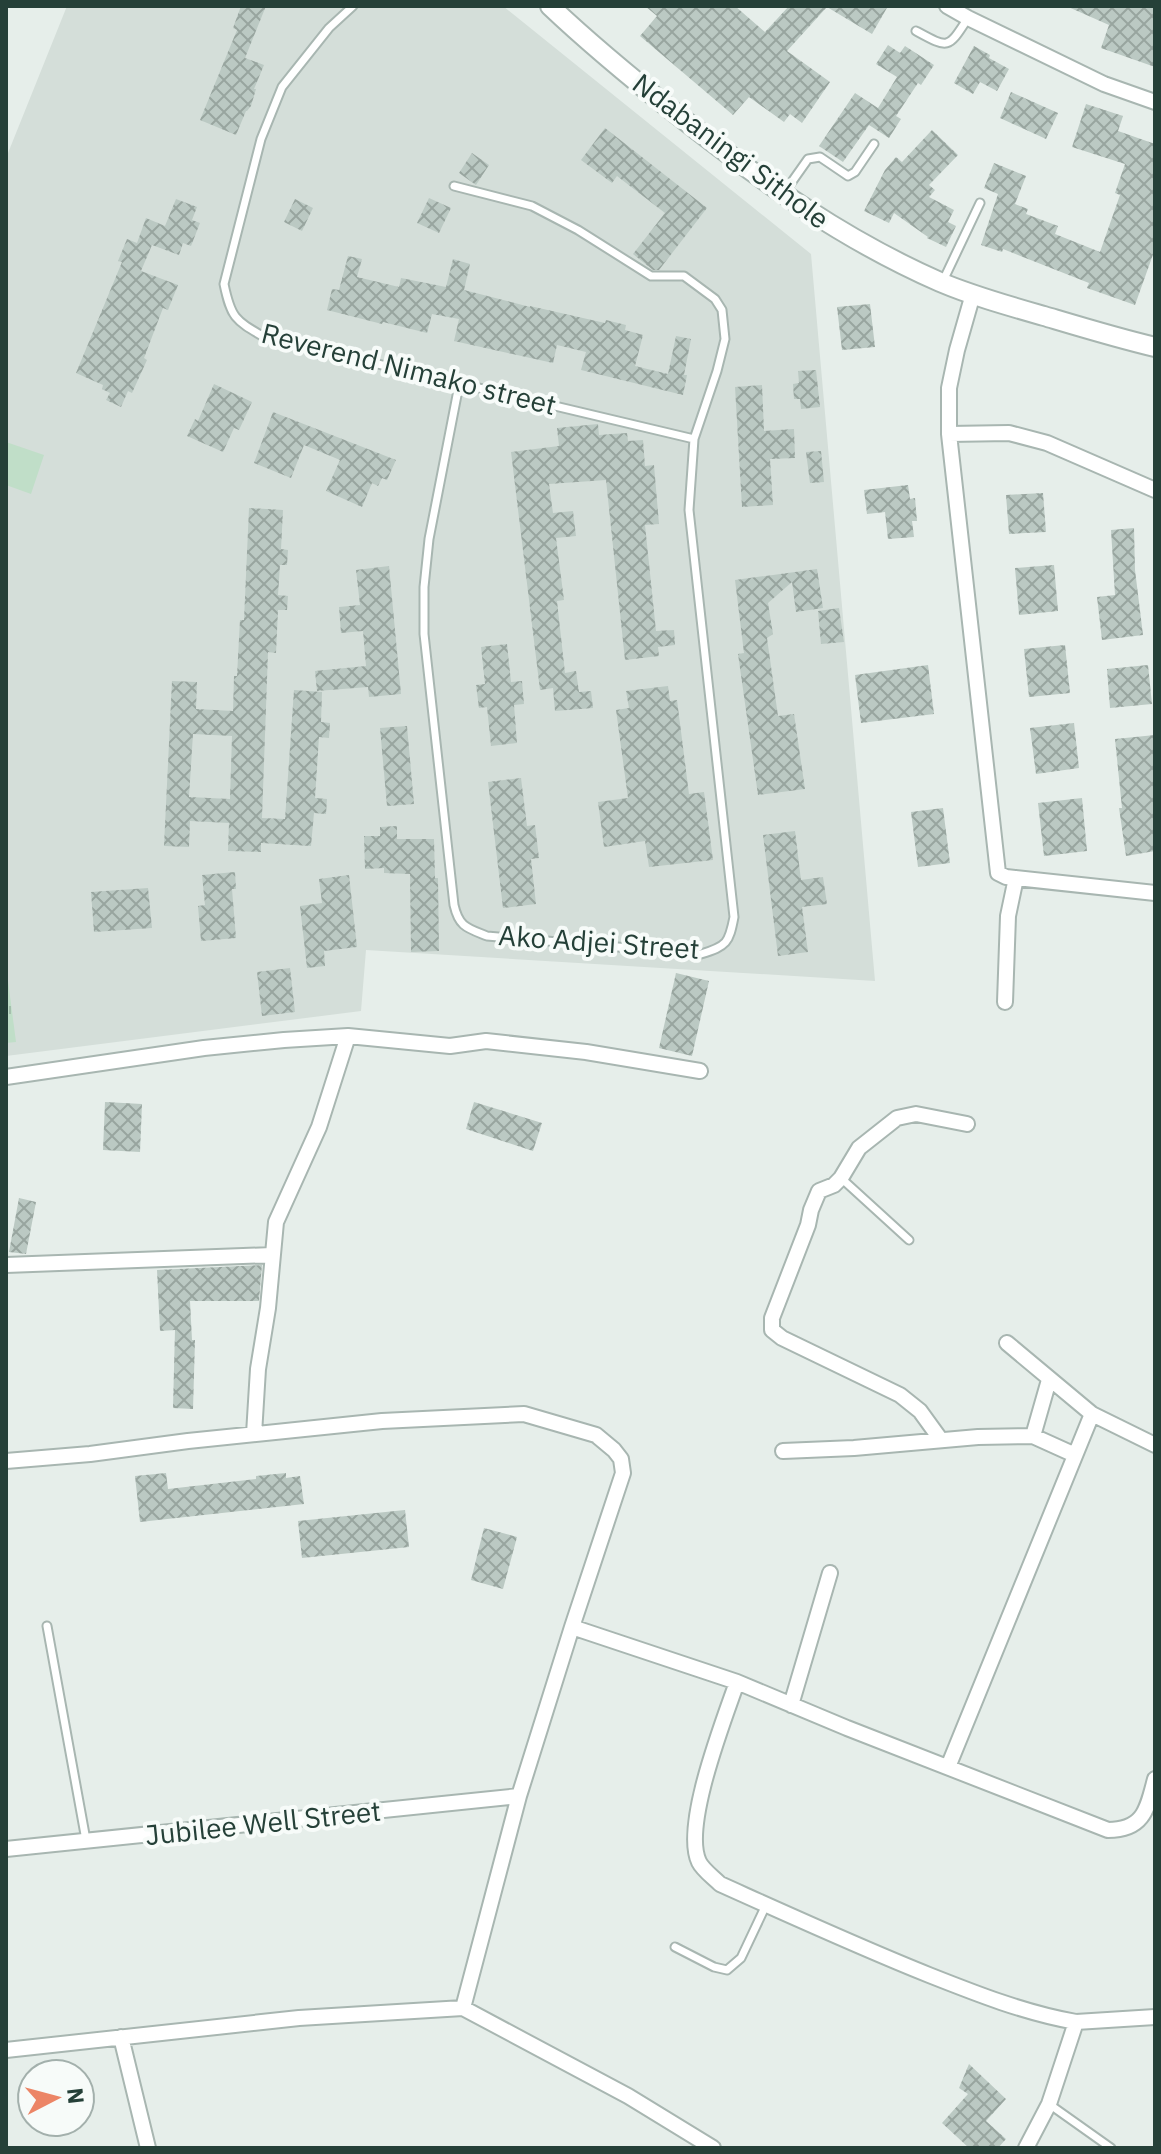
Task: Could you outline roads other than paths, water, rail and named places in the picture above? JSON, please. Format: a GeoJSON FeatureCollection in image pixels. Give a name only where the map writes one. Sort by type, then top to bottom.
{"type":"FeatureCollection","features":[{"type":"Feature","properties":{"kind":"street","name":"Ndabaningi Sithole"},"geometry":{"type":"LineString","coordinates":[[550,6],[589,43],[732,158],[837,230],[942,283],[1110,336],[1155,347]]}},
{"type":"Feature","properties":{"kind":"street"},"geometry":{"type":"LineString","coordinates":[[947,6],[1104,84],[1155,102]]}},
{"type":"Feature","properties":{"kind":"street"},"geometry":{"type":"LineString","coordinates":[[973,294],[949,388],[949,434],[998,873],[1006,877],[1155,893]]}},
{"type":"Feature","properties":{"kind":"street"},"geometry":{"type":"LineString","coordinates":[[949,434],[1009,433],[1047,443],[1155,490]]}},
{"type":"Feature","properties":{"kind":"street"},"geometry":{"type":"LineString","coordinates":[[1005,1002],[1008,916],[1016,878]]}},
{"type":"Feature","properties":{"kind":"street"},"geometry":{"type":"LineString","coordinates":[[254,1434],[258,1369],[268,1308],[276,1222],[319,1127],[348,1036]]}},
{"type":"Feature","properties":{"kind":"street"},"geometry":{"type":"LineString","coordinates":[[6,1077],[204,1048],[348,1036],[450,1046],[501,1042],[700,1071]]}},
{"type":"Feature","properties":{"kind":"street"},"geometry":{"type":"LineString","coordinates":[[941,1440],[920,1411],[900,1395],[782,1338],[772,1330],[772,1318],[816,1196],[841,1178],[859,1148],[897,1118],[916,1114],[967,1124]]}},
{"type":"Feature","properties":{"kind":"street"},"geometry":{"type":"LineString","coordinates":[[6,1265],[272,1255]]}},
{"type":"Feature","properties":{"kind":"street"},"geometry":{"type":"LineString","coordinates":[[1007,1343],[1092,1414],[1155,1445]]}},
{"type":"Feature","properties":{"kind":"street"},"geometry":{"type":"LineString","coordinates":[[1033,1436],[1049,1380]]}},
{"type":"Feature","properties":{"kind":"street"},"geometry":{"type":"LineString","coordinates":[[6,1461],[382,1421],[524,1414],[596,1435],[614,1450],[621,1459],[623,1473],[519,1796],[463,2008]]}},
{"type":"Feature","properties":{"kind":"street"},"geometry":{"type":"LineString","coordinates":[[948,1767],[1092,1414]]}},
{"type":"Feature","properties":{"kind":"street"},"geometry":{"type":"LineString","coordinates":[[783,1451],[1021,1435],[1033,1436],[1075,1455]]}},
{"type":"Feature","properties":{"kind":"street"},"geometry":{"type":"LineString","coordinates":[[791,1705],[830,1573]]}},
{"type":"Feature","properties":{"kind":"street"},"geometry":{"type":"LineString","coordinates":[[572,1627],[737,1682],[1108,1830],[1136,1824],[1146,1810],[1155,1779]]}},
{"type":"Feature","properties":{"kind":"street"},"geometry":{"type":"LineString","coordinates":[[737,1682],[713,1754],[694,1840],[699,1864],[720,1884],[991,1999],[1076,2022],[1155,2017]]}},
{"type":"Feature","properties":{"kind":"street","name":"Jubilee Well Street"},"geometry":{"type":"LineString","coordinates":[[6,1849],[519,1796]]}},
{"type":"Feature","properties":{"kind":"street"},"geometry":{"type":"LineString","coordinates":[[6,2050],[299,2018],[463,2008],[628,2096],[713,2148]]}},
{"type":"Feature","properties":{"kind":"street"},"geometry":{"type":"LineString","coordinates":[[1026,2148],[1049,2104],[1076,2022]]}},
{"type":"Feature","properties":{"kind":"street"},"geometry":{"type":"LineString","coordinates":[[121,2037],[148,2148]]}},
{"type":"Feature","properties":{"kind":"lane","name":"Reverend Nimako street"},"geometry":{"type":"LineString","coordinates":[[353,6],[329,28],[282,87],[261,139],[224,284],[229,306],[238,322],[264,337],[694,439]]}},
{"type":"Feature","properties":{"kind":"lane"},"geometry":{"type":"LineString","coordinates":[[916,31],[937,43],[947,44],[968,18]]}},
{"type":"Feature","properties":{"kind":"lane"},"geometry":{"type":"LineString","coordinates":[[783,195],[808,159],[820,157],[846,175],[852,175],[874,144]]}},
{"type":"Feature","properties":{"kind":"lane"},"geometry":{"type":"LineString","coordinates":[[454,186],[532,206],[578,230],[651,276],[684,276],[715,299],[722,310],[725,339],[694,439]]}},
{"type":"Feature","properties":{"kind":"lane"},"geometry":{"type":"LineString","coordinates":[[942,283],[980,203]]}},
{"type":"Feature","properties":{"kind":"lane","name":"Ako Adjei Street"},"geometry":{"type":"LineString","coordinates":[[459,385],[429,539],[424,587],[424,634],[454,905],[458,920],[469,929],[487,936],[701,954],[718,949],[730,938],[734,917],[689,510],[694,439]]}},
{"type":"Feature","properties":{"kind":"lane"},"geometry":{"type":"LineString","coordinates":[[841,1178],[909,1240]]}},
{"type":"Feature","properties":{"kind":"lane"},"geometry":{"type":"LineString","coordinates":[[47,1626],[86,1841]]}},
{"type":"Feature","properties":{"kind":"lane"},"geometry":{"type":"LineString","coordinates":[[675,1947],[714,1967],[727,1970],[741,1958],[767,1905]]}},
{"type":"Feature","properties":{"kind":"lane"},"geometry":{"type":"LineString","coordinates":[[1049,2104],[1111,2148]]}}]}
